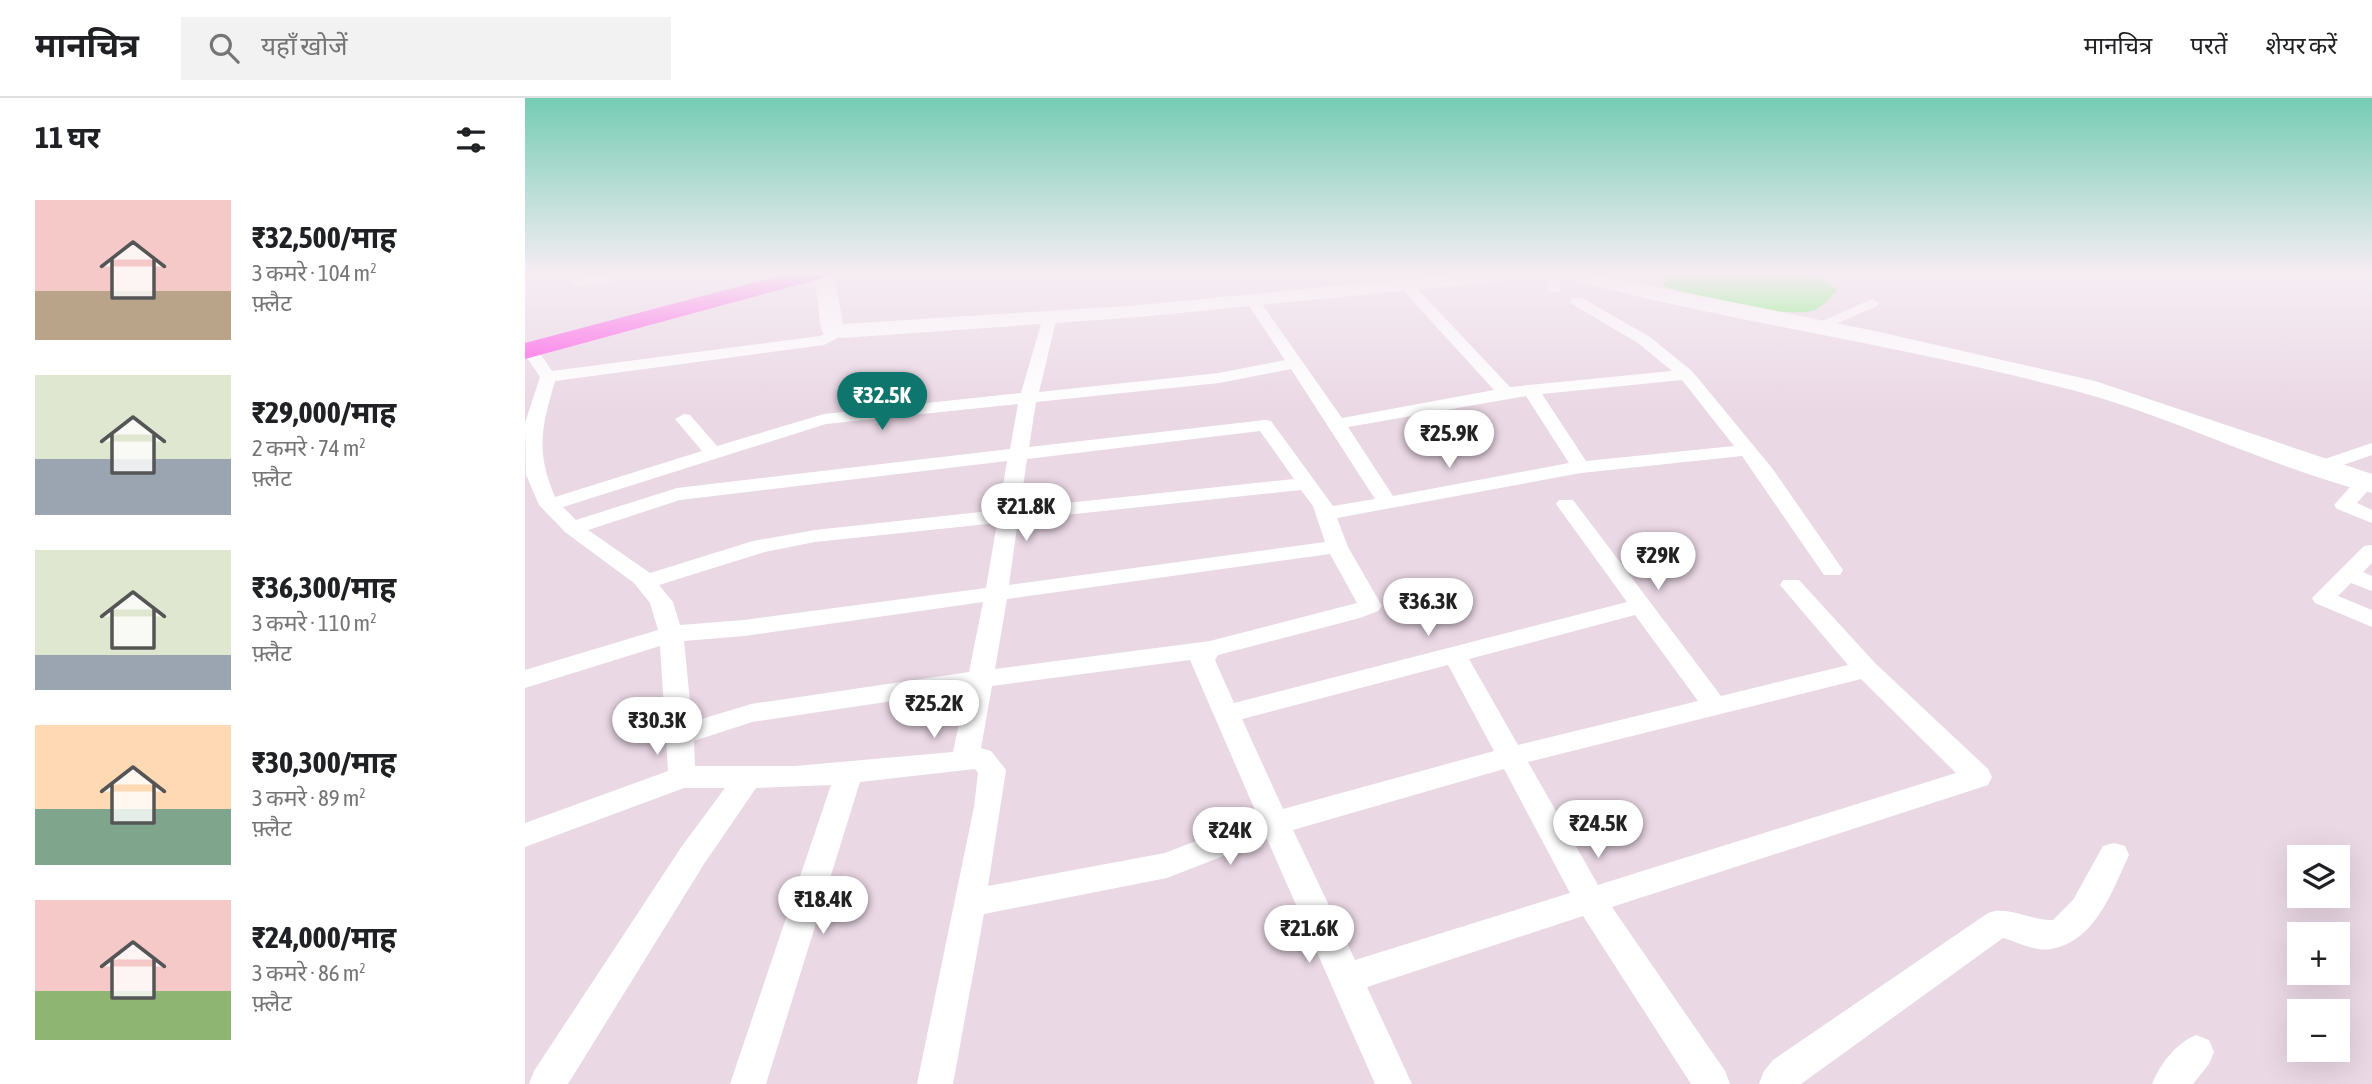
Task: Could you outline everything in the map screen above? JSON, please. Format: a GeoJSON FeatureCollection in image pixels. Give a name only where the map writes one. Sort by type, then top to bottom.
{"type":"FeatureCollection","features":[{"type":"Feature","properties":{"kind":"highway"},"geometry":{"type":"LineString","coordinates":[[526,348],[628,319]]}},
{"type":"Feature","properties":{"kind":"highway"},"geometry":{"type":"LineString","coordinates":[[526,348],[636,319]]}},
{"type":"Feature","properties":{"kind":"street"},"geometry":{"type":"LineString","coordinates":[[831,319],[832,329],[843,331],[1020,319]]}},
{"type":"Feature","properties":{"kind":"street"},"geometry":{"type":"LineString","coordinates":[[965,761],[997,591],[1028,399],[1049,319]]}},
{"type":"Feature","properties":{"kind":"street"},"geometry":{"type":"LineString","coordinates":[[1265,319],[1338,424],[1386,501]]}},
{"type":"Feature","properties":{"kind":"street"},"geometry":{"type":"LineString","coordinates":[[1437,319],[1506,393]]}},
{"type":"Feature","properties":{"kind":"street"},"geometry":{"type":"LineString","coordinates":[[1608,319],[1644,340],[1686,375],[1765,471],[1832,570]]}},
{"type":"Feature","properties":{"kind":"street"},"geometry":{"type":"LineString","coordinates":[[1778,319],[2086,386],[2368,483],[2344,505],[2372,517]]}},
{"type":"Feature","properties":{"kind":"street"},"geometry":{"type":"LineString","coordinates":[[1817,327],[1835,319]]}},
{"type":"Feature","properties":{"kind":"street"},"geometry":{"type":"LineString","coordinates":[[548,377],[824,340],[843,331]]}},
{"type":"Feature","properties":{"kind":"street"},"geometry":{"type":"LineString","coordinates":[[526,348],[548,377]]}},
{"type":"Feature","properties":{"kind":"street"},"geometry":{"type":"LineString","coordinates":[[549,505],[824,419],[1219,378],[1296,363]]}},
{"type":"Feature","properties":{"kind":"street"},"geometry":{"type":"LineString","coordinates":[[1338,424],[1506,393],[1686,375]]}},
{"type":"Feature","properties":{"kind":"street"},"geometry":{"type":"LineString","coordinates":[[548,377],[532,430],[536,475],[549,505],[572,528],[645,582],[661,602],[671,634],[682,777]]}},
{"type":"Feature","properties":{"kind":"street"},"geometry":{"type":"LineString","coordinates":[[1531,390],[1581,467]]}},
{"type":"Feature","properties":{"kind":"street"},"geometry":{"type":"LineString","coordinates":[[684,419],[713,453]]}},
{"type":"Feature","properties":{"kind":"street"},"geometry":{"type":"LineString","coordinates":[[572,528],[677,494],[1265,425],[1326,514],[1337,547],[1370,606],[1210,649],[751,713],[680,735]]}},
{"type":"Feature","properties":{"kind":"street"},"geometry":{"type":"LineString","coordinates":[[2320,467],[2372,449]]}},
{"type":"Feature","properties":{"kind":"street"},"geometry":{"type":"LineString","coordinates":[[1326,514],[1581,467],[1747,450]]}},
{"type":"Feature","properties":{"kind":"street"},"geometry":{"type":"LineString","coordinates":[[645,582],[761,546],[815,536],[1307,483]]}},
{"type":"Feature","properties":{"kind":"street"},"geometry":{"type":"LineString","coordinates":[[1566,504],[1715,706]]}},
{"type":"Feature","properties":{"kind":"street"},"geometry":{"type":"LineString","coordinates":[[525,679],[671,634],[744,628],[997,591],[1337,547]]}},
{"type":"Feature","properties":{"kind":"street"},"geometry":{"type":"LineString","coordinates":[[2372,551],[2323,598],[2372,619]]}},
{"type":"Feature","properties":{"kind":"street"},"geometry":{"type":"LineString","coordinates":[[2348,574],[2372,584]]}},
{"type":"Feature","properties":{"kind":"street"},"geometry":{"type":"LineString","coordinates":[[1344,979],[1977,776],[1866,669],[1791,585]]}},
{"type":"Feature","properties":{"kind":"street"},"geometry":{"type":"LineString","coordinates":[[1226,714],[1641,606]]}},
{"type":"Feature","properties":{"kind":"street"},"geometry":{"type":"LineString","coordinates":[[1210,649],[1202,659],[1344,979],[1394,1084]]}},
{"type":"Feature","properties":{"kind":"street"},"geometry":{"type":"LineString","coordinates":[[1455,655],[1590,900],[1712,1084]]}},
{"type":"Feature","properties":{"kind":"street"},"geometry":{"type":"LineString","coordinates":[[970,903],[1167,865],[1275,823],[1512,757],[1866,669]]}},
{"type":"Feature","properties":{"kind":"street"},"geometry":{"type":"LineString","coordinates":[[525,835],[682,777],[795,777],[981,758],[992,770],[988,807],[935,1084]]}},
{"type":"Feature","properties":{"kind":"street"},"geometry":{"type":"LineString","coordinates":[[748,1084],[849,772]]}},
{"type":"Feature","properties":{"kind":"street"},"geometry":{"type":"LineString","coordinates":[[547,1084],[693,855],[748,777]]}},
{"type":"Feature","properties":{"kind":"street"},"geometry":{"type":"LineString","coordinates":[[1777,1084],[1786,1073],[1829,1041],[2000,923],[2037,935],[2057,934],[2075,925],[2114,855]]}},
{"type":"Feature","properties":{"kind":"street"},"geometry":{"type":"LineString","coordinates":[[2170,1084],[2196,1052]]}}]}
